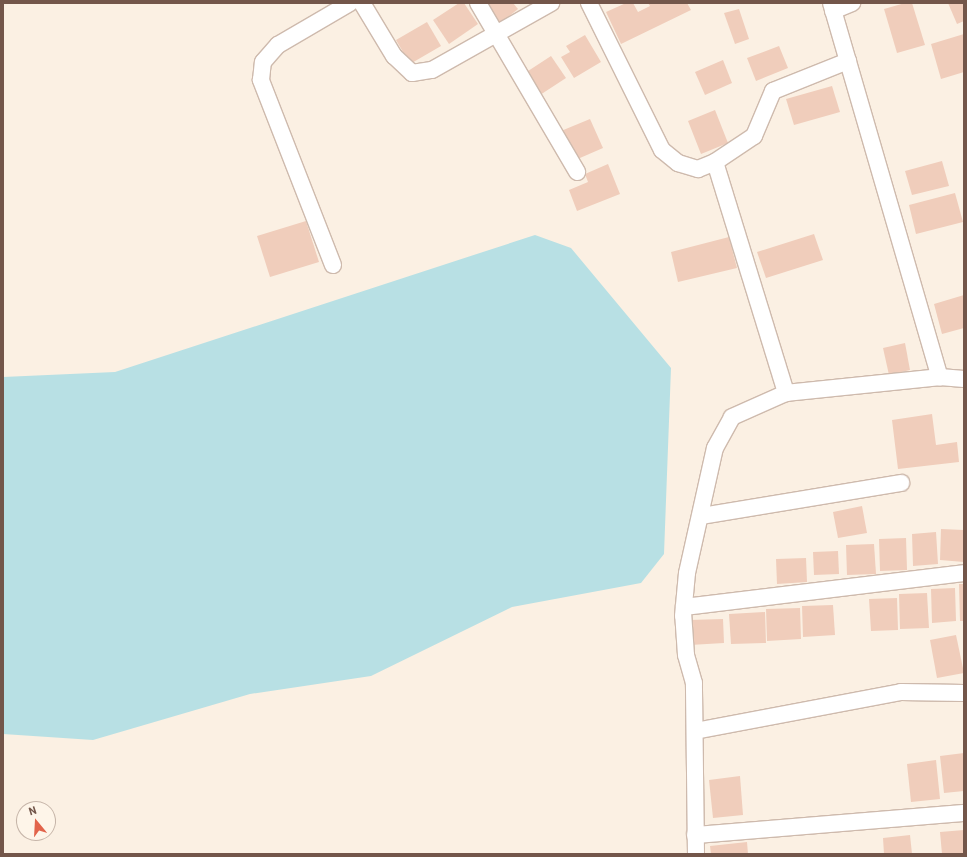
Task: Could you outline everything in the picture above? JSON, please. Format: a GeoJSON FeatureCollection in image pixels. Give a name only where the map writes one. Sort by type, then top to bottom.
{"type":"FeatureCollection","features":[{"type":"Feature","properties":{"kind":"street"},"geometry":{"type":"LineString","coordinates":[[333,265],[261,80],[263,62],[278,45],[350,3]]}},
{"type":"Feature","properties":{"kind":"street"},"geometry":{"type":"LineString","coordinates":[[362,3],[394,56],[412,73],[432,70],[551,3]]}},
{"type":"Feature","properties":{"kind":"street"},"geometry":{"type":"LineString","coordinates":[[478,3],[495,35],[577,172]]}},
{"type":"Feature","properties":{"kind":"street"},"geometry":{"type":"LineString","coordinates":[[589,3],[662,150],[678,163],[698,169],[715,162],[754,136],[773,91],[848,60]]}},
{"type":"Feature","properties":{"kind":"street"},"geometry":{"type":"LineString","coordinates":[[852,3],[832,7],[940,376]]}},
{"type":"Feature","properties":{"kind":"street"},"geometry":{"type":"LineString","coordinates":[[715,162],[786,394]]}},
{"type":"Feature","properties":{"kind":"street"},"geometry":{"type":"LineString","coordinates":[[696,854],[694,683],[686,655],[684,607],[687,573],[702,516],[715,448],[732,417],[786,394],[940,376],[964,379]]}},
{"type":"Feature","properties":{"kind":"street"},"geometry":{"type":"LineString","coordinates":[[702,516],[901,483]]}},
{"type":"Feature","properties":{"kind":"street"},"geometry":{"type":"LineString","coordinates":[[684,607],[964,573]]}},
{"type":"Feature","properties":{"kind":"street"},"geometry":{"type":"LineString","coordinates":[[695,731],[901,692],[964,693]]}},
{"type":"Feature","properties":{"kind":"street"},"geometry":{"type":"LineString","coordinates":[[695,835],[964,813]]}},
{"type":"Feature","properties":{"kind":"water"},"geometry":{"type":"Polygon","coordinates":[[[535,235],[571,248],[671,368],[664,554],[641,583],[512,607],[371,676],[250,694],[93,740],[3,734],[3,377],[115,372],[535,235]]]}},
{"type":"Feature","properties":{"kind":"building"},"geometry":{"type":"Polygon","coordinates":[[[459,3],[464,3],[478,24],[449,44],[433,20],[459,3]]]}},
{"type":"Feature","properties":{"kind":"building"},"geometry":{"type":"Polygon","coordinates":[[[479,3],[513,3],[518,9],[497,26],[479,3]]]}},
{"type":"Feature","properties":{"kind":"building"},"geometry":{"type":"Polygon","coordinates":[[[626,3],[633,3],[638,12],[650,6],[648,3],[687,3],[691,10],[621,44],[606,12],[626,3]]]}},
{"type":"Feature","properties":{"kind":"building"},"geometry":{"type":"Polygon","coordinates":[[[905,3],[912,3],[925,45],[897,53],[884,9],[905,3]]]}},
{"type":"Feature","properties":{"kind":"building"},"geometry":{"type":"Polygon","coordinates":[[[948,3],[964,3],[964,21],[957,24],[948,3]]]}},
{"type":"Feature","properties":{"kind":"building"},"geometry":{"type":"Polygon","coordinates":[[[739,9],[749,39],[735,44],[724,13],[739,9]]]}},
{"type":"Feature","properties":{"kind":"building"},"geometry":{"type":"Polygon","coordinates":[[[427,22],[441,46],[410,64],[396,40],[427,22]]]}},
{"type":"Feature","properties":{"kind":"building"},"geometry":{"type":"Polygon","coordinates":[[[964,34],[964,72],[941,79],[931,44],[964,34]]]}},
{"type":"Feature","properties":{"kind":"building"},"geometry":{"type":"Polygon","coordinates":[[[585,35],[601,62],[574,78],[561,57],[570,52],[566,46],[585,35]]]}},
{"type":"Feature","properties":{"kind":"building"},"geometry":{"type":"Polygon","coordinates":[[[779,46],[788,68],[756,81],[747,58],[779,46]]]}},
{"type":"Feature","properties":{"kind":"building"},"geometry":{"type":"Polygon","coordinates":[[[551,56],[566,78],[540,95],[525,73],[551,56]]]}},
{"type":"Feature","properties":{"kind":"building"},"geometry":{"type":"Polygon","coordinates":[[[723,60],[732,83],[705,95],[695,72],[723,60]]]}},
{"type":"Feature","properties":{"kind":"building"},"geometry":{"type":"Polygon","coordinates":[[[832,86],[840,112],[794,125],[786,99],[832,86]]]}},
{"type":"Feature","properties":{"kind":"building"},"geometry":{"type":"Polygon","coordinates":[[[715,110],[728,143],[701,154],[688,121],[715,110]]]}},
{"type":"Feature","properties":{"kind":"building"},"geometry":{"type":"Polygon","coordinates":[[[590,119],[603,148],[573,161],[561,131],[590,119]]]}},
{"type":"Feature","properties":{"kind":"building"},"geometry":{"type":"Polygon","coordinates":[[[942,161],[949,186],[912,195],[905,171],[942,161]]]}},
{"type":"Feature","properties":{"kind":"building"},"geometry":{"type":"Polygon","coordinates":[[[608,164],[620,194],[577,211],[569,190],[588,182],[585,174],[608,164]]]}},
{"type":"Feature","properties":{"kind":"building"},"geometry":{"type":"Polygon","coordinates":[[[955,193],[963,222],[916,234],[909,205],[955,193]]]}},
{"type":"Feature","properties":{"kind":"building"},"geometry":{"type":"Polygon","coordinates":[[[306,221],[319,262],[270,277],[257,236],[306,221]]]}},
{"type":"Feature","properties":{"kind":"building"},"geometry":{"type":"Polygon","coordinates":[[[814,234],[823,260],[766,278],[757,252],[814,234]]]}},
{"type":"Feature","properties":{"kind":"building"},"geometry":{"type":"Polygon","coordinates":[[[729,237],[737,268],[678,282],[671,252],[729,237]]]}},
{"type":"Feature","properties":{"kind":"building"},"geometry":{"type":"Polygon","coordinates":[[[964,295],[964,328],[942,334],[934,304],[964,295]]]}},
{"type":"Feature","properties":{"kind":"building"},"geometry":{"type":"Polygon","coordinates":[[[905,343],[910,370],[889,375],[883,348],[905,343]]]}},
{"type":"Feature","properties":{"kind":"building"},"geometry":{"type":"Polygon","coordinates":[[[932,414],[936,445],[957,442],[959,462],[898,469],[892,420],[932,414]]]}},
{"type":"Feature","properties":{"kind":"building"},"geometry":{"type":"Polygon","coordinates":[[[862,506],[867,533],[838,538],[833,512],[862,506]]]}},
{"type":"Feature","properties":{"kind":"building"},"geometry":{"type":"Polygon","coordinates":[[[941,529],[964,530],[964,562],[940,560],[941,529]]]}},
{"type":"Feature","properties":{"kind":"building"},"geometry":{"type":"Polygon","coordinates":[[[936,532],[938,564],[913,566],[912,534],[936,532]]]}},
{"type":"Feature","properties":{"kind":"building"},"geometry":{"type":"Polygon","coordinates":[[[906,538],[907,570],[880,571],[879,539],[906,538]]]}},
{"type":"Feature","properties":{"kind":"building"},"geometry":{"type":"Polygon","coordinates":[[[874,544],[876,574],[847,575],[846,545],[874,544]]]}},
{"type":"Feature","properties":{"kind":"building"},"geometry":{"type":"Polygon","coordinates":[[[838,551],[839,574],[814,575],[813,552],[838,551]]]}},
{"type":"Feature","properties":{"kind":"building"},"geometry":{"type":"Polygon","coordinates":[[[806,558],[807,582],[777,584],[776,559],[806,558]]]}},
{"type":"Feature","properties":{"kind":"building"},"geometry":{"type":"Polygon","coordinates":[[[959,584],[964,584],[964,621],[960,621],[959,584]]]}},
{"type":"Feature","properties":{"kind":"building"},"geometry":{"type":"Polygon","coordinates":[[[955,588],[956,621],[932,623],[931,589],[955,588]]]}},
{"type":"Feature","properties":{"kind":"building"},"geometry":{"type":"Polygon","coordinates":[[[927,593],[929,628],[900,629],[899,594],[927,593]]]}},
{"type":"Feature","properties":{"kind":"building"},"geometry":{"type":"Polygon","coordinates":[[[897,598],[898,630],[871,631],[869,599],[897,598]]]}},
{"type":"Feature","properties":{"kind":"building"},"geometry":{"type":"Polygon","coordinates":[[[833,605],[835,635],[803,637],[802,606],[833,605]]]}},
{"type":"Feature","properties":{"kind":"building"},"geometry":{"type":"Polygon","coordinates":[[[800,608],[801,639],[767,641],[766,609],[800,608]]]}},
{"type":"Feature","properties":{"kind":"building"},"geometry":{"type":"Polygon","coordinates":[[[765,612],[766,643],[731,644],[729,614],[765,612]]]}},
{"type":"Feature","properties":{"kind":"building"},"geometry":{"type":"Polygon","coordinates":[[[723,619],[724,643],[690,645],[689,620],[723,619]]]}},
{"type":"Feature","properties":{"kind":"building"},"geometry":{"type":"Polygon","coordinates":[[[956,635],[964,673],[937,678],[930,640],[956,635]]]}},
{"type":"Feature","properties":{"kind":"building"},"geometry":{"type":"Polygon","coordinates":[[[964,753],[964,791],[944,793],[940,756],[964,753]]]}},
{"type":"Feature","properties":{"kind":"building"},"geometry":{"type":"Polygon","coordinates":[[[936,760],[940,799],[911,802],[907,764],[936,760]]]}},
{"type":"Feature","properties":{"kind":"building"},"geometry":{"type":"Polygon","coordinates":[[[740,776],[743,815],[713,818],[709,780],[740,776]]]}},
{"type":"Feature","properties":{"kind":"building"},"geometry":{"type":"Polygon","coordinates":[[[964,830],[964,854],[942,854],[940,832],[964,830]]]}},
{"type":"Feature","properties":{"kind":"building"},"geometry":{"type":"Polygon","coordinates":[[[910,835],[912,854],[884,854],[883,838],[910,835]]]}},
{"type":"Feature","properties":{"kind":"building"},"geometry":{"type":"Polygon","coordinates":[[[747,842],[748,854],[711,854],[710,846],[747,842]]]}}]}
